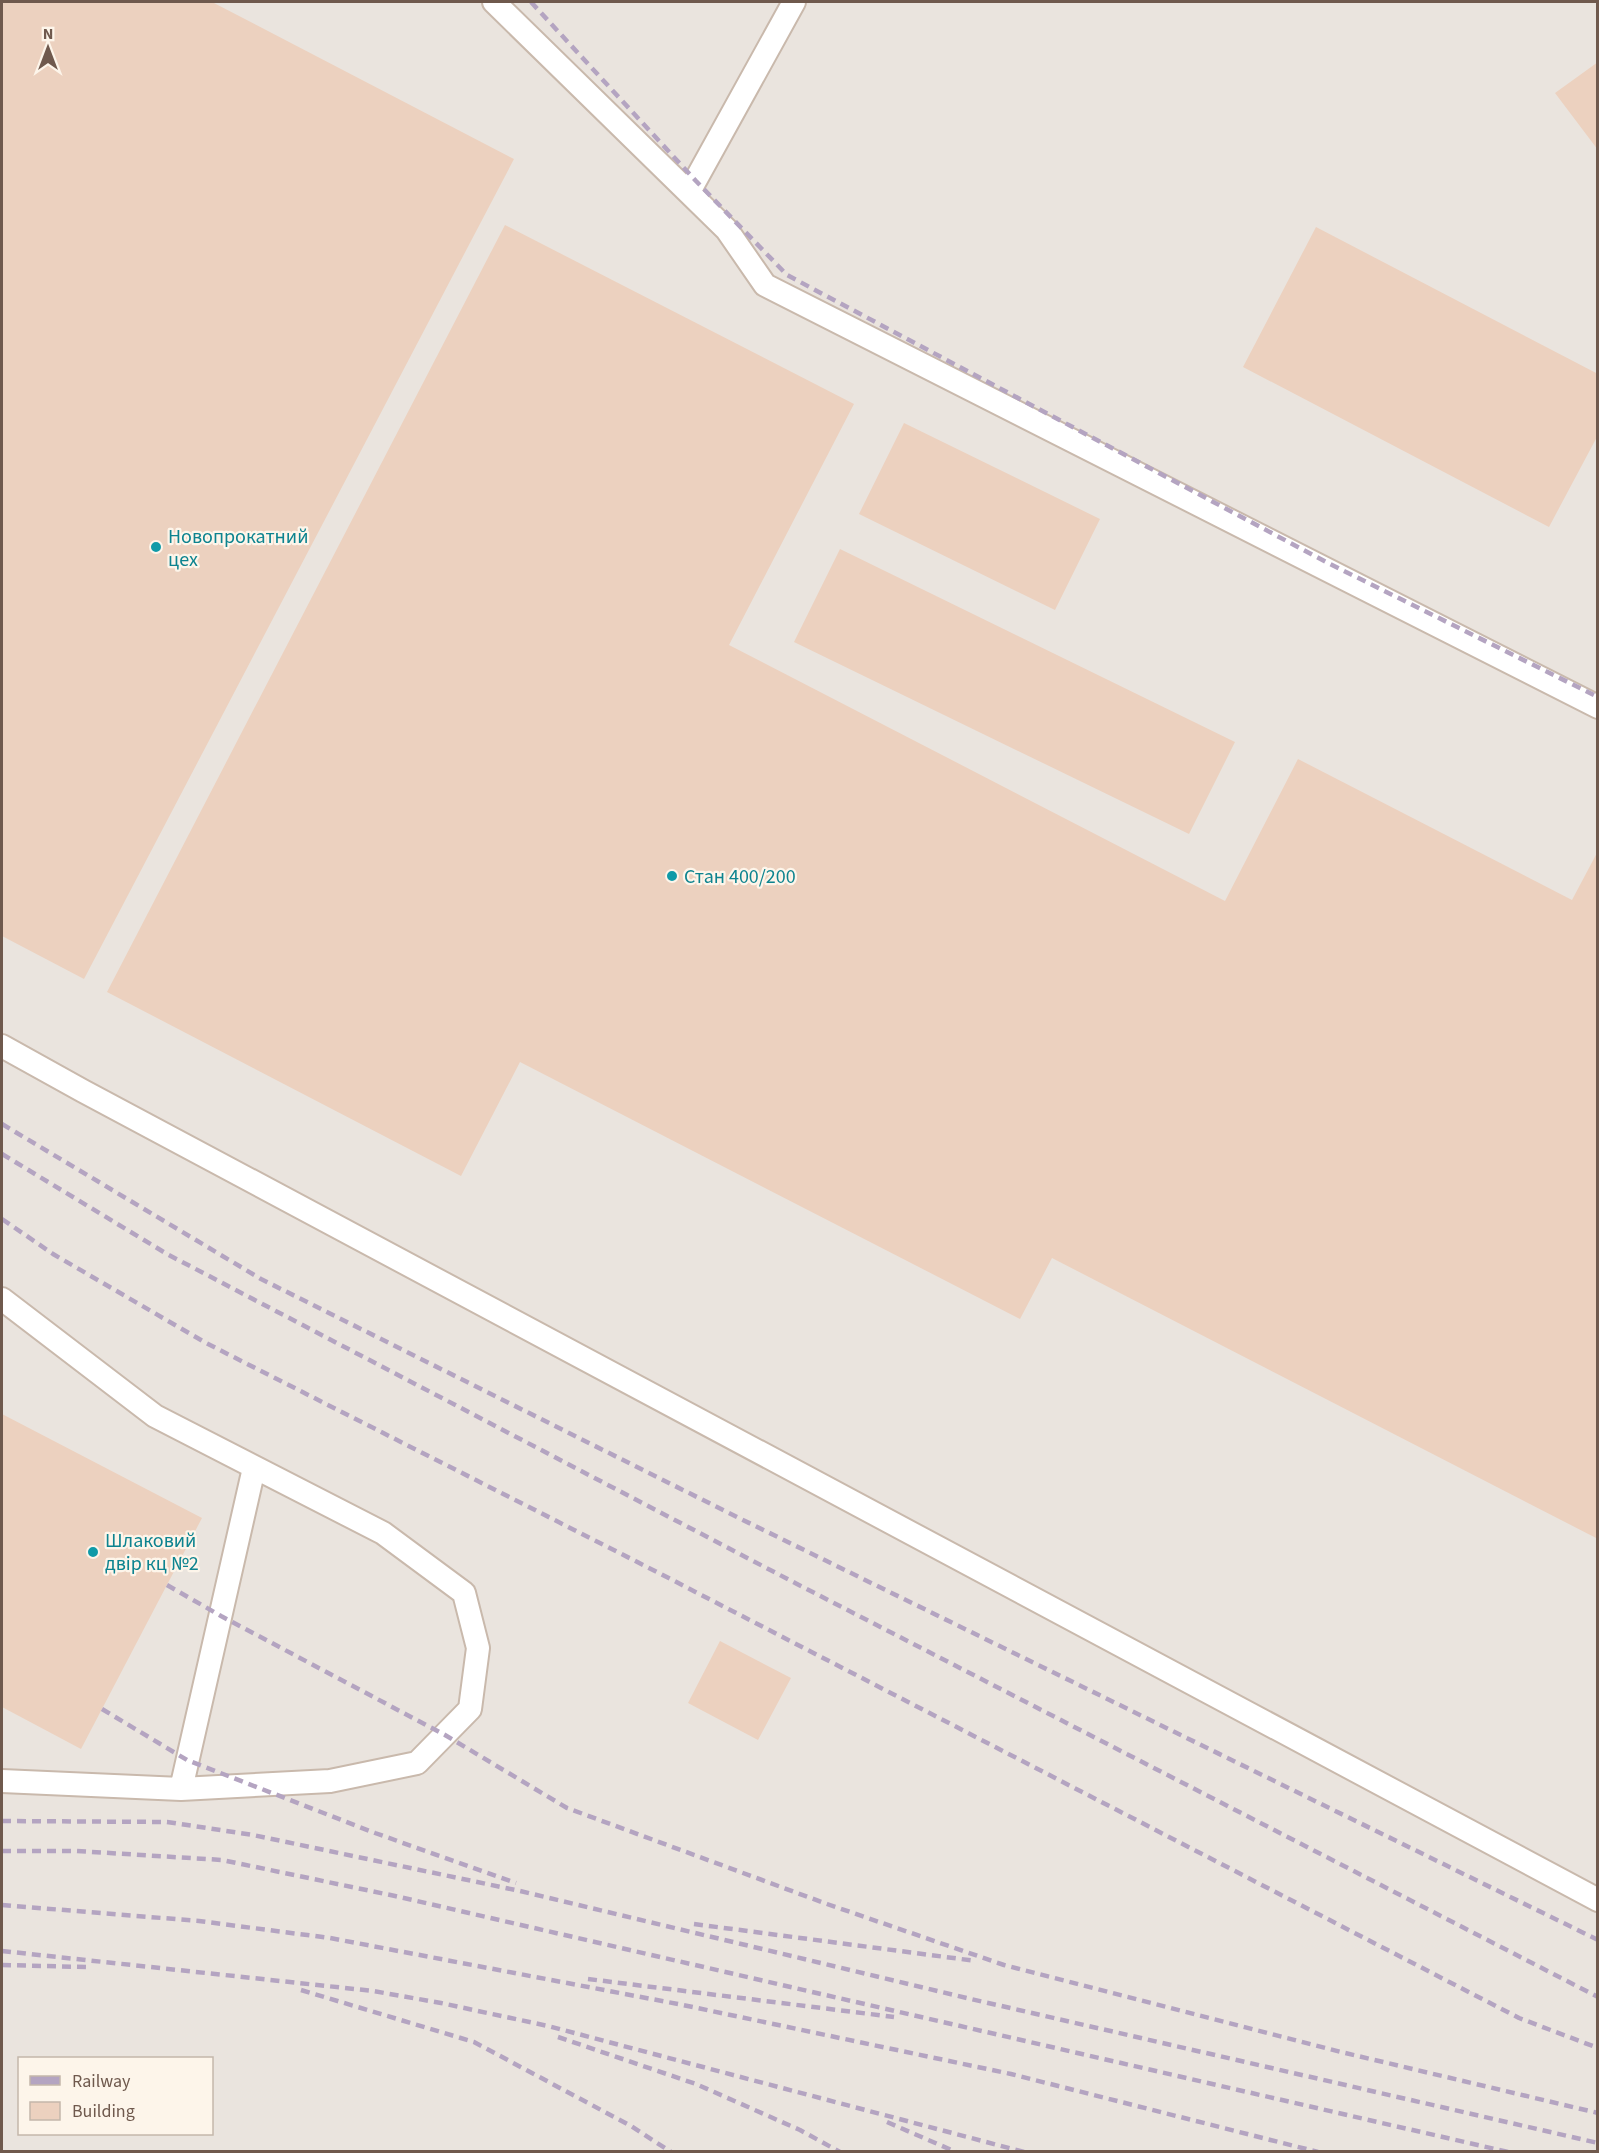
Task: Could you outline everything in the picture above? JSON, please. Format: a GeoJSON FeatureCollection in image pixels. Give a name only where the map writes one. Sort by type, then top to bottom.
{"type":"FeatureCollection","features":[{"type":"Feature","properties":{"kind":"lane"},"geometry":{"type":"LineString","coordinates":[[494,2],[727,230],[765,285],[1598,707]]}},
{"type":"Feature","properties":{"kind":"lane"},"geometry":{"type":"LineString","coordinates":[[689,192],[794,2]]}},
{"type":"Feature","properties":{"kind":"lane"},"geometry":{"type":"LineString","coordinates":[[2,1046],[1598,1900]]}},
{"type":"Feature","properties":{"kind":"lane"},"geometry":{"type":"LineString","coordinates":[[2,1299],[155,1416],[383,1533],[464,1593],[478,1648],[470,1709],[417,1763],[330,1781],[181,1789],[2,1781]]}},
{"type":"Feature","properties":{"kind":"lane"},"geometry":{"type":"LineString","coordinates":[[181,1789],[254,1468]]}},
{"type":"Feature","properties":{"kind":"shaded area"},"geometry":{"type":"Polygon","coordinates":[[[2,2],[1597,2],[1597,2151],[2,2152],[2,2]]]}},
{"type":"Feature","properties":{"kind":"building","name":"Новопрокатний цех"},"geometry":{"type":"Polygon","coordinates":[[[2,2],[212,2],[514,159],[84,979],[2,936],[2,2]]]}},
{"type":"Feature","properties":{"kind":"building"},"geometry":{"type":"Polygon","coordinates":[[[1598,62],[1598,150],[1555,93],[1598,62]]]}},
{"type":"Feature","properties":{"kind":"building","name":"Стан 400/200"},"geometry":{"type":"Polygon","coordinates":[[[505,225],[854,404],[729,645],[1225,901],[1298,759],[1572,900],[1598,851],[1598,1539],[1052,1258],[1020,1319],[520,1062],[461,1176],[107,992],[505,225]]]}},
{"type":"Feature","properties":{"kind":"building"},"geometry":{"type":"Polygon","coordinates":[[[1316,227],[1598,374],[1598,435],[1549,527],[1243,367],[1316,227]]]}},
{"type":"Feature","properties":{"kind":"building"},"geometry":{"type":"Polygon","coordinates":[[[904,423],[1100,519],[1055,610],[859,514],[904,423]]]}},
{"type":"Feature","properties":{"kind":"building"},"geometry":{"type":"Polygon","coordinates":[[[840,549],[1235,742],[1189,834],[794,642],[840,549]]]}},
{"type":"Feature","properties":{"kind":"building","name":"Шлаковий двір кц №2"},"geometry":{"type":"Polygon","coordinates":[[[2,1414],[202,1518],[81,1749],[2,1707],[2,1414]]]}},
{"type":"Feature","properties":{"kind":"building"},"geometry":{"type":"Polygon","coordinates":[[[720,1641],[791,1678],[758,1740],[688,1703],[720,1641]]]}},
{"type":"Feature","properties":{"kind":"railway"},"geometry":{"type":"LineString","coordinates":[[531,2],[696,181],[787,275],[1328,563],[1598,697]]}},
{"type":"Feature","properties":{"kind":"railway"},"geometry":{"type":"LineString","coordinates":[[2,1124],[261,1279],[739,1518],[1598,1940]]}},
{"type":"Feature","properties":{"kind":"railway"},"geometry":{"type":"LineString","coordinates":[[2,1154],[167,1254],[797,1584],[1598,1997]]}},
{"type":"Feature","properties":{"kind":"railway"},"geometry":{"type":"LineString","coordinates":[[2,1219],[53,1254],[206,1343],[655,1571],[1519,2018],[1598,2048]]}},
{"type":"Feature","properties":{"kind":"railway"},"geometry":{"type":"LineString","coordinates":[[167,1585],[445,1735],[567,1808],[827,1904],[1004,1965],[1341,2052],[1598,2113]]}},
{"type":"Feature","properties":{"kind":"railway"},"geometry":{"type":"LineString","coordinates":[[102,1709],[187,1760],[375,1833],[516,1883]]}},
{"type":"Feature","properties":{"kind":"railway"},"geometry":{"type":"LineString","coordinates":[[2,1821],[167,1822],[253,1835],[520,1891],[971,1999],[1598,2143]]}},
{"type":"Feature","properties":{"kind":"railway"},"geometry":{"type":"LineString","coordinates":[[2,1851],[77,1851],[222,1860],[395,1896],[1508,2152]]}},
{"type":"Feature","properties":{"kind":"railway"},"geometry":{"type":"LineString","coordinates":[[2,1905],[199,1921],[330,1938],[683,2005],[1011,2074],[1318,2152]]}},
{"type":"Feature","properties":{"kind":"railway"},"geometry":{"type":"LineString","coordinates":[[694,1924],[976,1961]]}},
{"type":"Feature","properties":{"kind":"railway"},"geometry":{"type":"LineString","coordinates":[[2,1951],[373,1991],[441,2003],[548,2026],[1024,2152]]}},
{"type":"Feature","properties":{"kind":"railway"},"geometry":{"type":"LineString","coordinates":[[2,1965],[86,1967]]}},
{"type":"Feature","properties":{"kind":"railway"},"geometry":{"type":"LineString","coordinates":[[588,1979],[894,2017]]}},
{"type":"Feature","properties":{"kind":"railway"},"geometry":{"type":"LineString","coordinates":[[301,1990],[474,2042],[631,2126],[671,2152]]}},
{"type":"Feature","properties":{"kind":"railway"},"geometry":{"type":"LineString","coordinates":[[558,2037],[696,2084],[800,2130],[840,2152]]}},
{"type":"Feature","properties":{"kind":"railway"},"geometry":{"type":"LineString","coordinates":[[887,2122],[956,2152]]}},
{"type":"Feature","properties":{"kind":"place","name":"Новопрокатний цех"},"geometry":{"type":"Point","coordinates":[156,547]}},
{"type":"Feature","properties":{"kind":"place","name":"Стан 400/200"},"geometry":{"type":"Point","coordinates":[672,876]}},
{"type":"Feature","properties":{"kind":"place","name":"Шлаковий двір кц №2"},"geometry":{"type":"Point","coordinates":[93,1552]}}]}
